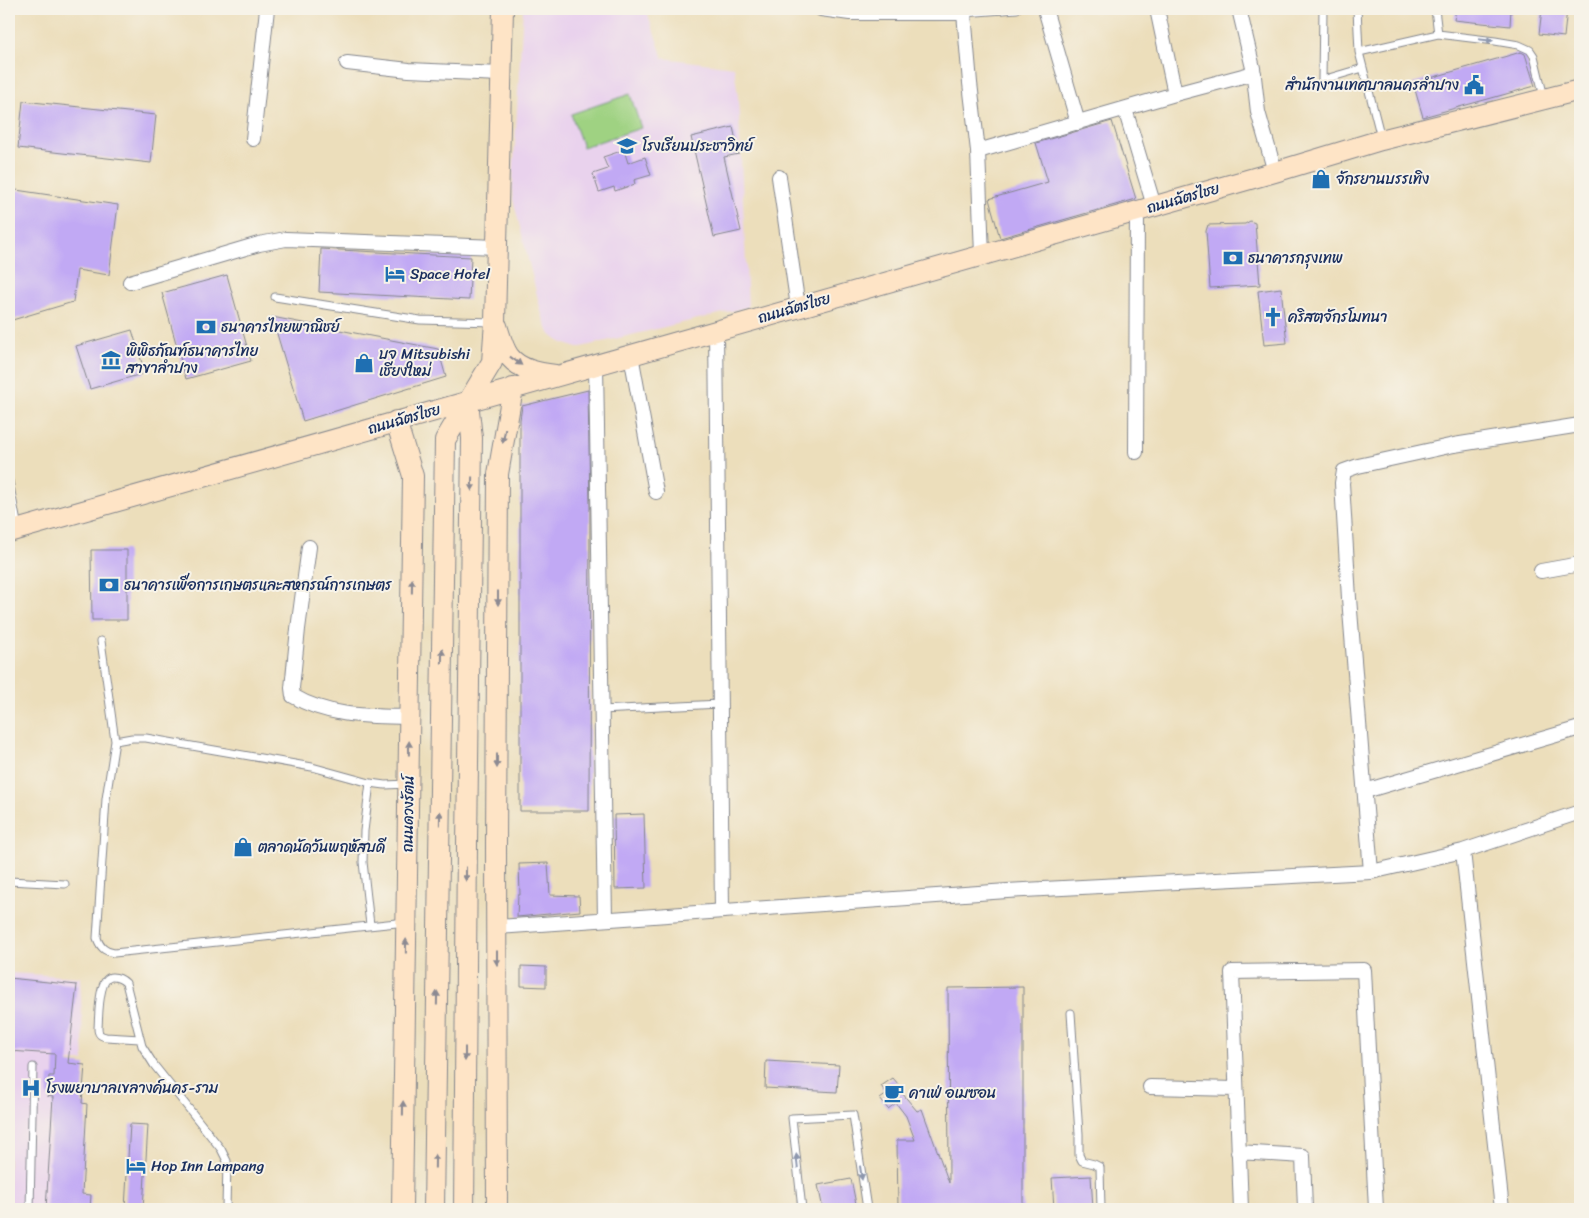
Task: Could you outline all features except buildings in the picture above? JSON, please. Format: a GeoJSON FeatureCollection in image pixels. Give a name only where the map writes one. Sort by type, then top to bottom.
{"type":"FeatureCollection","features":[{"type":"Feature","properties":{"kind":"main road"},"geometry":{"type":"LineString","coordinates":[[434,1209],[445,440],[492,362],[495,322],[503,9]]}},
{"type":"Feature","properties":{"kind":"main road","name":"ถนนฉัตรไชย"},"geometry":{"type":"LineString","coordinates":[[14,530],[1146,209],[1381,140],[1580,90]]}},
{"type":"Feature","properties":{"kind":"main road"},"geometry":{"type":"LineString","coordinates":[[495,322],[509,356],[522,366],[538,373],[558,375]]}},
{"type":"Feature","properties":{"kind":"main road"},"geometry":{"type":"LineString","coordinates":[[497,1209],[498,474],[512,388]]}},
{"type":"Feature","properties":{"kind":"main road"},"geometry":{"type":"LineString","coordinates":[[464,1209],[472,438],[468,401]]}},
{"type":"Feature","properties":{"kind":"main road","name":"ถนนดวงรัตน์"},"geometry":{"type":"LineString","coordinates":[[396,421],[413,476],[402,1209]]}},
{"type":"Feature","properties":{"kind":"main road"},"geometry":{"type":"LineString","coordinates":[[408,843],[496,845]]}},
{"type":"Feature","properties":{"kind":"street"},"geometry":{"type":"LineString","coordinates":[[253,139],[267,9]]}},
{"type":"Feature","properties":{"kind":"street"},"geometry":{"type":"LineString","coordinates":[[821,9],[850,13],[964,14],[978,151],[982,255]]}},
{"type":"Feature","properties":{"kind":"street"},"geometry":{"type":"LineString","coordinates":[[1045,9],[1078,123]]}},
{"type":"Feature","properties":{"kind":"street"},"geometry":{"type":"LineString","coordinates":[[1157,9],[1175,94]]}},
{"type":"Feature","properties":{"kind":"street"},"geometry":{"type":"LineString","coordinates":[[1239,9],[1254,73],[1258,112],[1275,172]]}},
{"type":"Feature","properties":{"kind":"street"},"geometry":{"type":"LineString","coordinates":[[348,63],[409,70],[500,74]]}},
{"type":"Feature","properties":{"kind":"street"},"geometry":{"type":"LineString","coordinates":[[978,151],[1254,73]]}},
{"type":"Feature","properties":{"kind":"street"},"geometry":{"type":"LineString","coordinates":[[1125,109],[1146,209],[1136,452]]}},
{"type":"Feature","properties":{"kind":"street"},"geometry":{"type":"LineString","coordinates":[[779,177],[798,307]]}},
{"type":"Feature","properties":{"kind":"street"},"geometry":{"type":"LineString","coordinates":[[130,282],[259,244],[286,239],[497,247]]}},
{"type":"Feature","properties":{"kind":"street"},"geometry":{"type":"LineString","coordinates":[[716,330],[722,911]]}},
{"type":"Feature","properties":{"kind":"street"},"geometry":{"type":"LineString","coordinates":[[631,355],[656,492]]}},
{"type":"Feature","properties":{"kind":"street"},"geometry":{"type":"LineString","coordinates":[[596,365],[604,919]]}},
{"type":"Feature","properties":{"kind":"street"},"geometry":{"type":"LineString","coordinates":[[1371,872],[1349,598],[1342,483],[1344,471],[1358,466],[1454,445],[1580,425]]}},
{"type":"Feature","properties":{"kind":"street"},"geometry":{"type":"LineString","coordinates":[[309,547],[298,629],[292,688],[293,696],[323,709],[344,713],[366,716],[409,717]]}},
{"type":"Feature","properties":{"kind":"street"},"geometry":{"type":"LineString","coordinates":[[1541,571],[1580,564]]}},
{"type":"Feature","properties":{"kind":"street"},"geometry":{"type":"LineString","coordinates":[[1365,791],[1580,728]]}},
{"type":"Feature","properties":{"kind":"street"},"geometry":{"type":"LineString","coordinates":[[497,927],[1007,891],[1371,872],[1463,851],[1580,812]]}},
{"type":"Feature","properties":{"kind":"street"},"geometry":{"type":"LineString","coordinates":[[1463,851],[1502,1209]]}},
{"type":"Feature","properties":{"kind":"street"},"geometry":{"type":"LineString","coordinates":[[1241,1209],[1232,972],[1364,970],[1376,1209]]}},
{"type":"Feature","properties":{"kind":"street"},"geometry":{"type":"LineString","coordinates":[[1150,1087],[1236,1089]]}},
{"type":"Feature","properties":{"kind":"street"},"geometry":{"type":"LineString","coordinates":[[1238,1152],[1303,1156],[1305,1209]]}},
{"type":"Feature","properties":{"kind":"lane"},"geometry":{"type":"LineString","coordinates":[[964,14],[1017,9]]}},
{"type":"Feature","properties":{"kind":"lane"},"geometry":{"type":"LineString","coordinates":[[1323,9],[1322,80],[1363,68]]}},
{"type":"Feature","properties":{"kind":"lane"},"geometry":{"type":"LineString","coordinates":[[1358,9],[1359,52],[1381,140]]}},
{"type":"Feature","properties":{"kind":"lane"},"geometry":{"type":"LineString","coordinates":[[1435,9],[1438,34]]}},
{"type":"Feature","properties":{"kind":"lane"},"geometry":{"type":"LineString","coordinates":[[1359,52],[1438,34],[1519,45],[1530,50],[1534,56],[1544,100]]}},
{"type":"Feature","properties":{"kind":"lane"},"geometry":{"type":"LineString","coordinates":[[275,297],[420,320],[495,322]]}},
{"type":"Feature","properties":{"kind":"lane"},"geometry":{"type":"LineString","coordinates":[[9,481],[14,530]]}},
{"type":"Feature","properties":{"kind":"lane"},"geometry":{"type":"LineString","coordinates":[[101,641],[115,741],[106,799],[97,938],[100,946],[107,951],[114,952],[406,922]]}},
{"type":"Feature","properties":{"kind":"lane"},"geometry":{"type":"LineString","coordinates":[[601,710],[720,704]]}},
{"type":"Feature","properties":{"kind":"lane"},"geometry":{"type":"LineString","coordinates":[[115,741],[146,738],[312,767],[370,783],[385,785],[408,784]]}},
{"type":"Feature","properties":{"kind":"lane"},"geometry":{"type":"LineString","coordinates":[[370,783],[364,831],[363,862],[370,926]]}},
{"type":"Feature","properties":{"kind":"lane"},"geometry":{"type":"LineString","coordinates":[[9,881],[65,884]]}},
{"type":"Feature","properties":{"kind":"lane"},"geometry":{"type":"LineString","coordinates":[[140,1038],[106,1037],[99,1033],[102,988],[106,978],[119,978],[126,984],[140,1038],[142,1046],[154,1065],[221,1150],[226,1161],[226,1209]]}},
{"type":"Feature","properties":{"kind":"lane"},"geometry":{"type":"LineString","coordinates":[[1071,1013],[1079,1155],[1082,1161],[1100,1167],[1101,1209]]}},
{"type":"Feature","properties":{"kind":"lane"},"geometry":{"type":"LineString","coordinates":[[30,1209],[33,1067]]}},
{"type":"Feature","properties":{"kind":"lane"},"geometry":{"type":"LineString","coordinates":[[802,1209],[792,1118],[853,1115],[866,1209]]}},
{"type":"Feature","properties":{"kind":"shaded area","name":"โรงเรียนประชาวิทย์"},"geometry":{"type":"Polygon","coordinates":[[[523,9],[646,9],[663,58],[734,67],[738,97],[748,307],[577,348],[560,342],[549,333],[542,315],[512,195],[523,9]]]}},
{"type":"Feature","properties":{"kind":"shaded area","name":"โรงพยาบาลเขลางค์นคร-ราม"},"geometry":{"type":"Polygon","coordinates":[[[9,973],[80,977],[84,1061],[55,1062],[46,1209],[9,1209],[9,973]]]}},
{"type":"Feature","properties":{"kind":"green space"},"geometry":{"type":"Polygon","coordinates":[[[630,94],[641,128],[583,147],[571,114],[630,94]]]}},
{"type":"Feature","properties":{"kind":"place","name":"สำนักงานเทศบาลนครลำปาง"},"geometry":{"type":"Point","coordinates":[1474,85]}},
{"type":"Feature","properties":{"kind":"place","name":"โรงเรียนประชาวิทย์"},"geometry":{"type":"Point","coordinates":[627,146]}},
{"type":"Feature","properties":{"kind":"place","name":"จักรยานบรรเทิง"},"geometry":{"type":"Point","coordinates":[1321,179]}},
{"type":"Feature","properties":{"kind":"place","name":"ธนาคารกรุงเทพ"},"geometry":{"type":"Point","coordinates":[1233,258]}},
{"type":"Feature","properties":{"kind":"place","name":"Space Hotel"},"geometry":{"type":"Point","coordinates":[395,274]}},
{"type":"Feature","properties":{"kind":"place","name":"คริสตจักรโมทนา"},"geometry":{"type":"Point","coordinates":[1273,317]}},
{"type":"Feature","properties":{"kind":"place","name":"ธนาคารไทยพาณิชย์"},"geometry":{"type":"Point","coordinates":[206,327]}},
{"type":"Feature","properties":{"kind":"place","name":"พิพิธภัณฑ์ธนาคารไทย สาขาลำปาง"},"geometry":{"type":"Point","coordinates":[111,360]}},
{"type":"Feature","properties":{"kind":"place","name":"บจ Mitsubishi เชียงใหม่"},"geometry":{"type":"Point","coordinates":[364,363]}},
{"type":"Feature","properties":{"kind":"place","name":"ธนาคารเพื่อการเกษตรและสหกรณ์การเกษตร"},"geometry":{"type":"Point","coordinates":[109,585]}},
{"type":"Feature","properties":{"kind":"place","name":"ตลาดนัดวันพฤหัสบดี"},"geometry":{"type":"Point","coordinates":[243,847]}},
{"type":"Feature","properties":{"kind":"place","name":"โรงพยาบาลเขลางค์นคร-ราม"},"geometry":{"type":"Point","coordinates":[31,1088]}},
{"type":"Feature","properties":{"kind":"place","name":"คาเฟ่ อเมซอน"},"geometry":{"type":"Point","coordinates":[894,1093]}},
{"type":"Feature","properties":{"kind":"place","name":"Hop Inn Lampang"},"geometry":{"type":"Point","coordinates":[136,1166]}}]}
